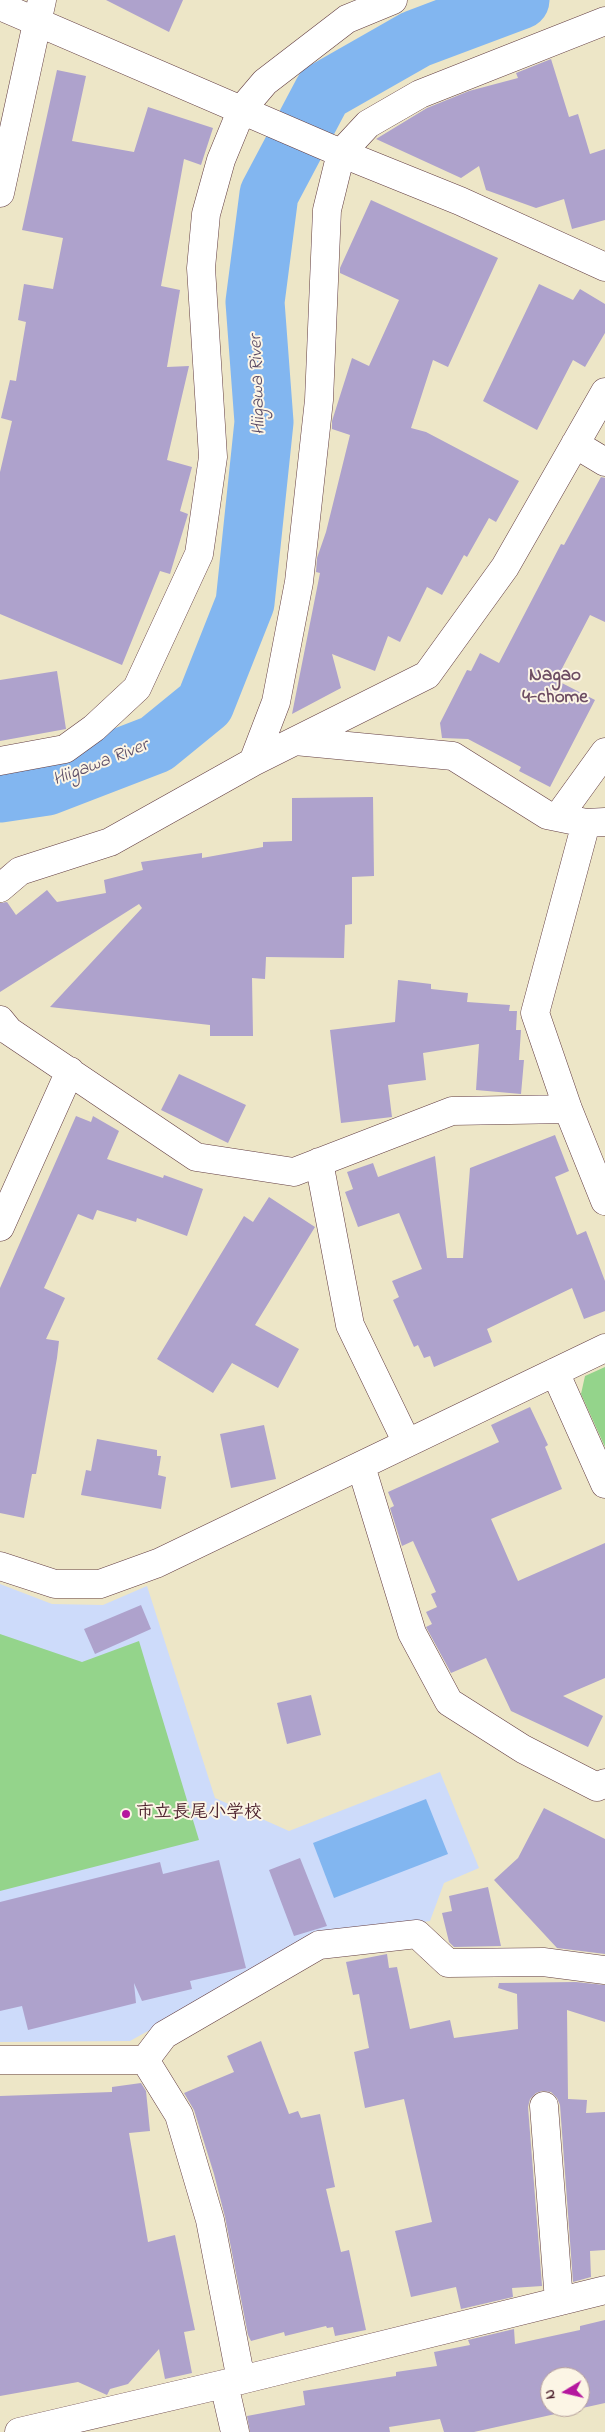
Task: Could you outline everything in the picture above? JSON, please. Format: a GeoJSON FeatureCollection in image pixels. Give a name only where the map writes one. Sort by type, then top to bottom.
{"type":"FeatureCollection","features":[{"type":"Feature","properties":{"kind":"street"},"geometry":{"type":"LineString","coordinates":[[0,761],[65,749],[94,728],[137,688],[199,554],[213,457],[201,268],[206,214],[221,160],[242,109],[265,82],[347,19],[393,0]]}},
{"type":"Feature","properties":{"kind":"street"},"geometry":{"type":"LineString","coordinates":[[0,6],[40,11],[242,109],[341,153],[460,201],[605,267]]}},
{"type":"Feature","properties":{"kind":"street"},"geometry":{"type":"LineString","coordinates":[[0,193],[40,11]]}},
{"type":"Feature","properties":{"kind":"street"},"geometry":{"type":"LineString","coordinates":[[253,762],[276,702],[299,582],[319,400],[327,210],[341,153],[368,124],[420,94],[605,21]]}},
{"type":"Feature","properties":{"kind":"street"},"geometry":{"type":"LineString","coordinates":[[0,888],[20,871],[110,842],[253,762],[427,675],[505,568],[605,392]]}},
{"type":"Feature","properties":{"kind":"street"},"geometry":{"type":"LineString","coordinates":[[575,444],[605,462]]}},
{"type":"Feature","properties":{"kind":"street"},"geometry":{"type":"LineString","coordinates":[[295,741],[453,756],[547,815],[595,823],[535,1013],[568,1109],[605,1201]]}},
{"type":"Feature","properties":{"kind":"street"},"geometry":{"type":"LineString","coordinates":[[558,817],[605,752]]}},
{"type":"Feature","properties":{"kind":"street"},"geometry":{"type":"LineString","coordinates":[[0,1020],[9,1031],[196,1156],[294,1172],[452,1111],[568,1109]]}},
{"type":"Feature","properties":{"kind":"street"},"geometry":{"type":"LineString","coordinates":[[0,1227],[70,1071]]}},
{"type":"Feature","properties":{"kind":"street"},"geometry":{"type":"LineString","coordinates":[[319,1162],[350,1325],[407,1443]]}},
{"type":"Feature","properties":{"kind":"street"},"geometry":{"type":"LineString","coordinates":[[0,1566],[55,1584],[100,1584],[158,1563],[605,1348]]}},
{"type":"Feature","properties":{"kind":"street"},"geometry":{"type":"LineString","coordinates":[[555,1372],[605,1484]]}},
{"type":"Feature","properties":{"kind":"street"},"geometry":{"type":"LineString","coordinates":[[361,1466],[412,1633],[449,1702],[524,1750],[602,1789]]}},
{"type":"Feature","properties":{"kind":"street"},"geometry":{"type":"LineString","coordinates":[[145,2060],[164,2034],[319,1945],[417,1934],[448,1963],[543,1962],[605,1970]]}},
{"type":"Feature","properties":{"kind":"street"},"geometry":{"type":"LineString","coordinates":[[0,2060],[145,2060]]}},
{"type":"Feature","properties":{"kind":"street"},"geometry":{"type":"LineString","coordinates":[[145,2060],[180,2115],[210,2220],[232,2382],[234,2432]]}},
{"type":"Feature","properties":{"kind":"street"},"geometry":{"type":"LineString","coordinates":[[544,2106],[559,2301]]}},
{"type":"Feature","properties":{"kind":"street"},"geometry":{"type":"LineString","coordinates":[[19,2432],[232,2382],[605,2290]]}},
{"type":"Feature","properties":{"kind":"shaded area","name":"市立長尾小学校"},"geometry":{"type":"Polygon","coordinates":[[[0,1584],[52,1604],[103,1605],[147,1586],[215,1798],[289,1831],[440,1772],[479,1868],[444,1883],[430,1921],[319,1936],[130,2041],[0,2042],[0,1584]]]}},
{"type":"Feature","properties":{"kind":"green space"},"geometry":{"type":"Polygon","coordinates":[[[605,1367],[605,1447],[581,1394],[585,1376],[605,1367]]]}},
{"type":"Feature","properties":{"kind":"green space"},"geometry":{"type":"Polygon","coordinates":[[[0,1634],[82,1662],[139,1641],[199,1840],[0,1891],[0,1634]]]}},
{"type":"Feature","properties":{"kind":"water"},"geometry":{"type":"Polygon","coordinates":[[[426,1799],[448,1854],[334,1898],[313,1843],[426,1799]]]}},
{"type":"Feature","properties":{"kind":"building"},"geometry":{"type":"Polygon","coordinates":[[[106,0],[183,0],[169,32],[106,0]]]}},
{"type":"Feature","properties":{"kind":"building"},"geometry":{"type":"Polygon","coordinates":[[[551,59],[569,117],[578,114],[590,154],[605,149],[605,220],[572,229],[564,199],[536,208],[486,190],[479,166],[461,178],[376,139],[427,108],[469,91],[518,78],[516,73],[551,59]]]}},
{"type":"Feature","properties":{"kind":"building"},"geometry":{"type":"Polygon","coordinates":[[[57,70],[86,76],[72,141],[134,152],[148,107],[213,128],[201,165],[184,159],[161,286],[180,290],[167,367],[189,366],[167,460],[192,467],[180,511],[188,514],[170,574],[160,571],[122,665],[0,614],[0,472],[12,421],[1,418],[10,380],[16,381],[26,322],[18,320],[24,284],[53,289],[63,238],[22,230],[57,70]]]}},
{"type":"Feature","properties":{"kind":"building"},"geometry":{"type":"Polygon","coordinates":[[[371,200],[498,258],[448,367],[433,360],[411,428],[426,432],[519,481],[496,522],[489,518],[467,557],[464,555],[442,595],[427,587],[400,642],[388,636],[375,671],[332,654],[341,688],[292,714],[320,573],[316,572],[317,558],[326,532],[350,435],[332,429],[332,421],[352,358],[369,366],[399,300],[340,273],[340,268],[371,200]]]}},
{"type":"Feature","properties":{"kind":"building"},"geometry":{"type":"Polygon","coordinates":[[[539,284],[573,300],[580,289],[605,304],[605,333],[585,367],[573,360],[537,430],[483,401],[539,284]]]}},
{"type":"Feature","properties":{"kind":"building"},"geometry":{"type":"Polygon","coordinates":[[[601,477],[605,478],[605,622],[590,615],[556,680],[595,700],[550,787],[519,771],[521,767],[468,739],[442,738],[440,723],[467,670],[471,671],[480,653],[499,663],[561,544],[564,545],[601,477]]]}},
{"type":"Feature","properties":{"kind":"building"},"geometry":{"type":"Polygon","coordinates":[[[57,671],[66,729],[0,741],[0,680],[57,671]]]}},
{"type":"Feature","properties":{"kind":"building"},"geometry":{"type":"Polygon","coordinates":[[[373,797],[374,876],[352,877],[352,924],[345,925],[344,958],[266,957],[265,979],[252,978],[253,1036],[210,1036],[210,1025],[50,1007],[142,908],[139,904],[0,992],[0,903],[7,902],[16,915],[47,890],[57,902],[106,893],[104,880],[143,870],[141,862],[202,853],[202,858],[263,847],[263,842],[292,841],[292,798],[373,797]]]}},
{"type":"Feature","properties":{"kind":"building"},"geometry":{"type":"Polygon","coordinates":[[[398,980],[431,984],[431,989],[468,993],[467,1002],[510,1005],[509,1011],[517,1011],[516,1030],[521,1030],[519,1060],[524,1060],[521,1094],[476,1090],[479,1044],[423,1053],[426,1080],[388,1085],[392,1117],[341,1123],[330,1030],[395,1022],[398,980]]]}},
{"type":"Feature","properties":{"kind":"building"},"geometry":{"type":"Polygon","coordinates":[[[179,1074],[246,1105],[228,1143],[161,1110],[179,1074]]]}},
{"type":"Feature","properties":{"kind":"building"},"geometry":{"type":"Polygon","coordinates":[[[76,1116],[91,1122],[93,1116],[119,1131],[107,1159],[163,1178],[164,1175],[203,1189],[187,1236],[137,1218],[136,1222],[97,1210],[93,1220],[78,1214],[44,1288],[65,1298],[46,1339],[59,1341],[57,1358],[36,1474],[32,1474],[24,1518],[0,1513],[0,1288],[76,1116]]]}},
{"type":"Feature","properties":{"kind":"building"},"geometry":{"type":"Polygon","coordinates":[[[555,1135],[569,1171],[555,1177],[577,1235],[586,1231],[605,1281],[605,1311],[584,1319],[572,1288],[487,1329],[492,1342],[434,1367],[430,1356],[424,1358],[418,1345],[414,1347],[393,1300],[399,1297],[392,1281],[422,1269],[399,1213],[358,1227],[345,1192],[353,1189],[347,1172],[373,1163],[378,1177],[435,1156],[447,1258],[463,1258],[470,1168],[555,1135]]]}},
{"type":"Feature","properties":{"kind":"building"},"geometry":{"type":"Polygon","coordinates":[[[269,1197],[315,1227],[255,1325],[299,1349],[278,1388],[232,1363],[213,1393],[157,1359],[244,1216],[253,1222],[269,1197]]]}},
{"type":"Feature","properties":{"kind":"building"},"geometry":{"type":"Polygon","coordinates":[[[530,1407],[548,1445],[545,1447],[562,1489],[491,1519],[518,1581],[605,1543],[605,1678],[563,1696],[603,1716],[588,1747],[511,1711],[486,1658],[451,1673],[426,1627],[432,1624],[426,1612],[437,1607],[431,1594],[436,1592],[413,1541],[402,1546],[390,1508],[394,1506],[388,1492],[499,1442],[491,1425],[530,1407]]]}},
{"type":"Feature","properties":{"kind":"building"},"geometry":{"type":"Polygon","coordinates":[[[264,1425],[276,1479],[231,1488],[220,1434],[264,1425]]]}},
{"type":"Feature","properties":{"kind":"building"},"geometry":{"type":"Polygon","coordinates":[[[97,1439],[157,1450],[157,1456],[161,1456],[158,1475],[166,1477],[161,1509],[81,1495],[86,1470],[91,1471],[97,1439]]]}},
{"type":"Feature","properties":{"kind":"building"},"geometry":{"type":"Polygon","coordinates":[[[141,1605],[151,1629],[95,1654],[84,1629],[141,1605]]]}},
{"type":"Feature","properties":{"kind":"building"},"geometry":{"type":"Polygon","coordinates":[[[311,1695],[321,1735],[287,1744],[277,1703],[311,1695]]]}},
{"type":"Feature","properties":{"kind":"building"},"geometry":{"type":"Polygon","coordinates":[[[544,1808],[605,1839],[605,1954],[557,1948],[494,1880],[518,1858],[544,1808]]]}},
{"type":"Feature","properties":{"kind":"building"},"geometry":{"type":"Polygon","coordinates":[[[300,1858],[327,1926],[294,1936],[269,1870],[300,1858]]]}},
{"type":"Feature","properties":{"kind":"building"},"geometry":{"type":"Polygon","coordinates":[[[219,1860],[246,1968],[190,1981],[192,1989],[142,2001],[134,1983],[136,2003],[28,2030],[22,2006],[0,2011],[0,1902],[160,1862],[163,1874],[219,1860]]]}},
{"type":"Feature","properties":{"kind":"building"},"geometry":{"type":"Polygon","coordinates":[[[488,1887],[501,1946],[454,1947],[449,1942],[442,1913],[452,1911],[449,1896],[488,1887]]]}},
{"type":"Feature","properties":{"kind":"building"},"geometry":{"type":"Polygon","coordinates":[[[387,1954],[389,1968],[397,1967],[410,2029],[450,2020],[454,2038],[518,2029],[517,1994],[498,1988],[499,1983],[576,1982],[605,1985],[605,2022],[567,2010],[568,2099],[587,2100],[586,2113],[605,2112],[605,2250],[590,2251],[591,2277],[573,2282],[560,2105],[557,2098],[551,2092],[542,2091],[536,2093],[530,2099],[528,2107],[542,2286],[512,2288],[513,2297],[461,2309],[456,2287],[411,2297],[395,2231],[432,2222],[404,2099],[365,2108],[354,2052],[369,2048],[359,1994],[353,1995],[346,1962],[387,1954]]]}},
{"type":"Feature","properties":{"kind":"building"},"geometry":{"type":"Polygon","coordinates":[[[261,2041],[289,2114],[298,2111],[301,2118],[320,2114],[335,2187],[326,2189],[341,2252],[349,2250],[366,2330],[335,2336],[333,2327],[327,2328],[326,2326],[285,2336],[284,2332],[251,2341],[248,2335],[225,2217],[214,2174],[194,2110],[184,2093],[234,2072],[227,2056],[261,2041]]]}},
{"type":"Feature","properties":{"kind":"building"},"geometry":{"type":"Polygon","coordinates":[[[141,2083],[146,2091],[150,2131],[129,2133],[148,2242],[175,2235],[195,2330],[184,2332],[192,2373],[165,2379],[159,2349],[128,2384],[110,2389],[107,2395],[78,2382],[0,2396],[0,2096],[112,2092],[112,2087],[141,2083]]]}},
{"type":"Feature","properties":{"kind":"building"},"geometry":{"type":"Polygon","coordinates":[[[605,2320],[605,2403],[590,2406],[590,2367],[540,2367],[540,2417],[542,2417],[474,2432],[444,2432],[440,2419],[389,2427],[390,2432],[250,2432],[247,2416],[305,2405],[303,2391],[396,2376],[396,2372],[437,2366],[434,2352],[470,2345],[468,2340],[514,2329],[515,2344],[580,2330],[580,2326],[605,2320]]]}},
{"type":"Feature","properties":{"kind":"waterway","name":"Hiigawa River"},"geometry":{"type":"LineString","coordinates":[[0,793],[47,786],[156,744],[205,704],[245,603],[264,422],[255,302],[269,194],[323,92],[416,39],[520,0]]}},
{"type":"Feature","properties":{"kind":"place","name":"市立長尾小学校"},"geometry":{"type":"Point","coordinates":[126,1814]}},
{"type":"Feature","properties":{"kind":"district","name":"Nagao 4-chome"},"geometry":{"type":"Point","coordinates":[555,688]}}]}
